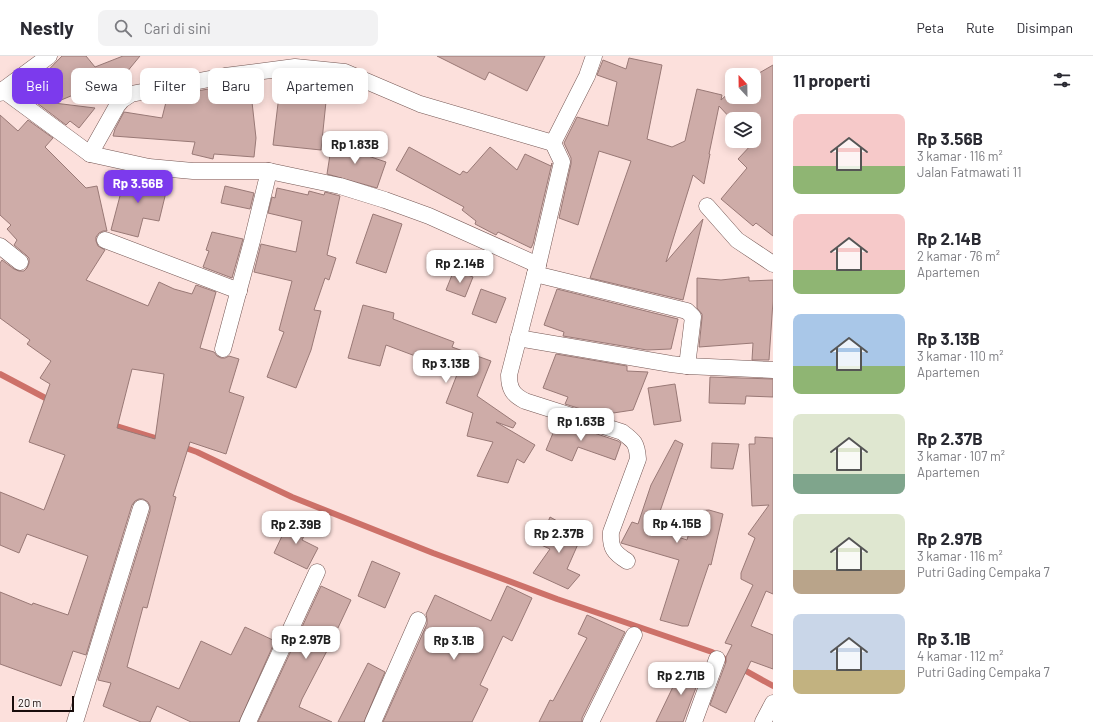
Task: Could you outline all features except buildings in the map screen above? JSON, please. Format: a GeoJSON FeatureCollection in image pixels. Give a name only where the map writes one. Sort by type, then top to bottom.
{"type":"FeatureCollection","features":[{"type":"Feature","properties":{"kind":"street"},"geometry":{"type":"LineString","coordinates":[[49,56],[1,92],[90,154],[149,167],[194,172],[269,172],[340,186],[385,200],[429,216],[537,269],[687,310],[693,317],[687,366]]}},
{"type":"Feature","properties":{"kind":"street"},"geometry":{"type":"LineString","coordinates":[[552,143],[587,76],[594,56]]}},
{"type":"Feature","properties":{"kind":"street"},"geometry":{"type":"LineString","coordinates":[[90,154],[117,106],[122,100],[131,94],[294,62],[345,72],[420,104],[552,143],[562,162],[537,269],[509,375],[509,385],[516,397],[622,432],[633,440],[637,448],[638,459],[611,532],[610,541],[617,554],[627,561]]}},
{"type":"Feature","properties":{"kind":"street"},"geometry":{"type":"LineString","coordinates":[[223,349],[269,172]]}},
{"type":"Feature","properties":{"kind":"street"},"geometry":{"type":"LineString","coordinates":[[707,206],[737,240],[773,264]]}},
{"type":"Feature","properties":{"kind":"street"},"geometry":{"type":"LineString","coordinates":[[105,240],[239,291]]}},
{"type":"Feature","properties":{"kind":"street"},"geometry":{"type":"LineString","coordinates":[[0,246],[20,262]]}},
{"type":"Feature","properties":{"kind":"street"},"geometry":{"type":"LineString","coordinates":[[518,338],[671,364],[773,370]]}},
{"type":"Feature","properties":{"kind":"street"},"geometry":{"type":"LineString","coordinates":[[75,722],[141,508]]}},
{"type":"Feature","properties":{"kind":"street"},"geometry":{"type":"LineString","coordinates":[[248,722],[317,572]]}},
{"type":"Feature","properties":{"kind":"street"},"geometry":{"type":"LineString","coordinates":[[373,722],[418,620]]}},
{"type":"Feature","properties":{"kind":"street"},"geometry":{"type":"LineString","coordinates":[[591,722],[634,635]]}},
{"type":"Feature","properties":{"kind":"street"},"geometry":{"type":"LineString","coordinates":[[694,722],[718,659]]}},
{"type":"Feature","properties":{"kind":"street"},"geometry":{"type":"LineString","coordinates":[[763,722],[773,702]]}},
{"type":"Feature","properties":{"kind":"waterway"},"geometry":{"type":"LineString","coordinates":[[0,374],[51,401]]}},
{"type":"Feature","properties":{"kind":"waterway"},"geometry":{"type":"LineString","coordinates":[[110,424],[162,440]]}},
{"type":"Feature","properties":{"kind":"waterway"},"geometry":{"type":"LineString","coordinates":[[180,446],[197,452],[292,497],[433,553],[557,599],[712,652],[773,686]]}}]}
